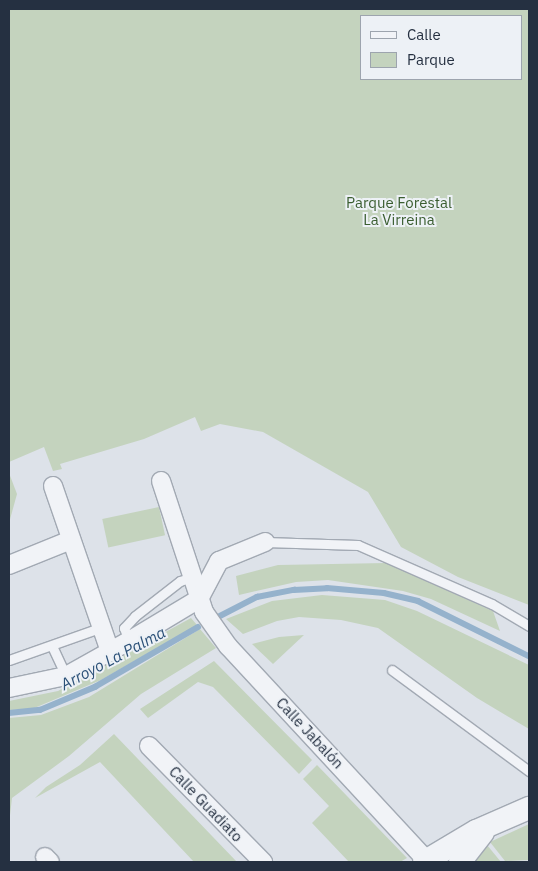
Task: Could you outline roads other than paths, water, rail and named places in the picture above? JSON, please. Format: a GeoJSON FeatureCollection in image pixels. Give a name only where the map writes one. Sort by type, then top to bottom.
{"type":"FeatureCollection","features":[{"type":"Feature","properties":{"kind":"street","name":"Calle Jabalón"},"geometry":{"type":"LineString","coordinates":[[161,481],[204,612],[228,646],[425,861]]}},
{"type":"Feature","properties":{"kind":"street"},"geometry":{"type":"LineString","coordinates":[[52,486],[100,628],[110,652]]}},
{"type":"Feature","properties":{"kind":"street"},"geometry":{"type":"LineString","coordinates":[[9,565],[71,540]]}},
{"type":"Feature","properties":{"kind":"street"},"geometry":{"type":"LineString","coordinates":[[9,688],[66,676],[110,652],[199,599],[219,561],[265,542]]}},
{"type":"Feature","properties":{"kind":"street","name":"Calle Guadiato"},"geometry":{"type":"LineString","coordinates":[[149,746],[263,862]]}},
{"type":"Feature","properties":{"kind":"street"},"geometry":{"type":"LineString","coordinates":[[425,861],[499,820],[529,808]]}},
{"type":"Feature","properties":{"kind":"street"},"geometry":{"type":"LineString","coordinates":[[460,862],[479,837],[499,820]]}},
{"type":"Feature","properties":{"kind":"lane"},"geometry":{"type":"LineString","coordinates":[[265,542],[358,545],[492,604],[529,626]]}},
{"type":"Feature","properties":{"kind":"lane"},"geometry":{"type":"LineString","coordinates":[[129,641],[124,628],[135,616],[180,582],[192,577]]}},
{"type":"Feature","properties":{"kind":"lane"},"geometry":{"type":"LineString","coordinates":[[9,660],[100,628]]}},
{"type":"Feature","properties":{"kind":"lane"},"geometry":{"type":"LineString","coordinates":[[52,646],[66,676]]}},
{"type":"Feature","properties":{"kind":"lane"},"geometry":{"type":"LineString","coordinates":[[392,670],[529,771]]}},
{"type":"Feature","properties":{"kind":"waterway","name":"Arroyo La Palma"},"geometry":{"type":"LineString","coordinates":[[220,616],[257,597],[294,590],[327,588],[384,593],[418,601],[529,656]]}},
{"type":"Feature","properties":{"kind":"waterway","name":"Arroyo La Palma"},"geometry":{"type":"LineString","coordinates":[[9,713],[40,710],[95,687],[198,627]]}},
{"type":"Feature","properties":{"kind":"park label","name":"Parque Forestal La Virreina"},"geometry":{"type":"Point","coordinates":[399,210]}}]}
